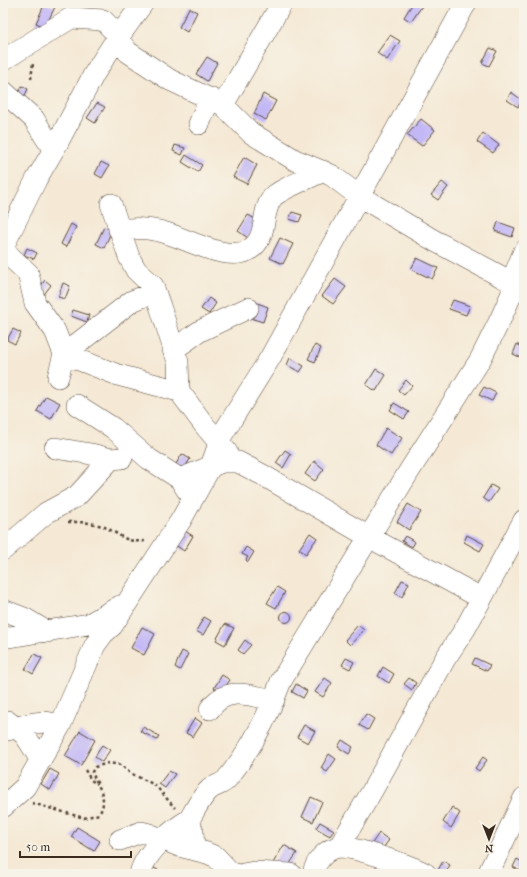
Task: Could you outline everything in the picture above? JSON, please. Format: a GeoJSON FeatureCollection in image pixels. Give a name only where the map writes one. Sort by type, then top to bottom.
{"type":"FeatureCollection","features":[{"type":"Feature","properties":{"kind":"street"},"geometry":{"type":"LineString","coordinates":[[3,247],[36,180],[94,74],[118,44],[143,3]]}},
{"type":"Feature","properties":{"kind":"street"},"geometry":{"type":"LineString","coordinates":[[198,124],[216,101],[282,3]]}},
{"type":"Feature","properties":{"kind":"street"},"geometry":{"type":"LineString","coordinates":[[8,803],[25,787],[60,726],[95,645],[103,634],[112,626],[170,538],[192,500],[211,466],[222,435],[270,358],[466,3]]}},
{"type":"Feature","properties":{"kind":"street"},"geometry":{"type":"LineString","coordinates":[[3,60],[71,18],[90,11],[116,32],[118,44],[170,80],[216,101],[251,133],[296,160],[323,171],[360,196],[435,241],[520,286]]}},
{"type":"Feature","properties":{"kind":"street"},"geometry":{"type":"LineString","coordinates":[[3,91],[34,119],[43,137],[57,144]]}},
{"type":"Feature","properties":{"kind":"street"},"geometry":{"type":"LineString","coordinates":[[119,230],[130,228],[159,231],[225,253],[242,253],[250,249],[260,239],[267,207],[275,195],[323,171]]}},
{"type":"Feature","properties":{"kind":"street"},"geometry":{"type":"LineString","coordinates":[[111,204],[119,230],[136,270],[153,286],[178,362],[180,391],[219,444],[238,462],[369,537],[481,598]]}},
{"type":"Feature","properties":{"kind":"street"},"geometry":{"type":"LineString","coordinates":[[3,250],[28,273],[35,303],[55,331],[64,354],[58,376]]}},
{"type":"Feature","properties":{"kind":"street"},"geometry":{"type":"LineString","coordinates":[[140,874],[142,864],[178,826],[190,820],[207,793],[226,780],[243,758],[260,730],[281,681],[369,537],[473,372],[500,320],[520,286],[516,271],[524,251]]}},
{"type":"Feature","properties":{"kind":"street"},"geometry":{"type":"LineString","coordinates":[[64,354],[132,301],[145,296],[156,295]]}},
{"type":"Feature","properties":{"kind":"street"},"geometry":{"type":"LineString","coordinates":[[173,350],[200,331],[248,308]]}},
{"type":"Feature","properties":{"kind":"street"},"geometry":{"type":"LineString","coordinates":[[64,354],[118,375],[180,391]]}},
{"type":"Feature","properties":{"kind":"street"},"geometry":{"type":"LineString","coordinates":[[77,405],[113,428],[154,463],[180,479],[192,500]]}},
{"type":"Feature","properties":{"kind":"street"},"geometry":{"type":"LineString","coordinates":[[55,448],[111,459],[128,458],[141,452]]}},
{"type":"Feature","properties":{"kind":"street"},"geometry":{"type":"LineString","coordinates":[[3,550],[46,514],[77,496],[111,459]]}},
{"type":"Feature","properties":{"kind":"street"},"geometry":{"type":"LineString","coordinates":[[180,479],[222,462],[238,462]]}},
{"type":"Feature","properties":{"kind":"street"},"geometry":{"type":"LineString","coordinates":[[339,847],[524,520]]}},
{"type":"Feature","properties":{"kind":"street"},"geometry":{"type":"LineString","coordinates":[[3,638],[89,624],[126,604]]}},
{"type":"Feature","properties":{"kind":"street"},"geometry":{"type":"LineString","coordinates":[[3,610],[24,618],[47,632]]}},
{"type":"Feature","properties":{"kind":"street"},"geometry":{"type":"LineString","coordinates":[[210,709],[215,703],[226,695],[234,693],[242,693],[274,700]]}},
{"type":"Feature","properties":{"kind":"street"},"geometry":{"type":"LineString","coordinates":[[8,725],[51,722],[60,726]]}},
{"type":"Feature","properties":{"kind":"street"},"geometry":{"type":"LineString","coordinates":[[8,725],[32,744],[40,759]]}},
{"type":"Feature","properties":{"kind":"street"},"geometry":{"type":"LineString","coordinates":[[488,874],[524,798]]}},
{"type":"Feature","properties":{"kind":"street"},"geometry":{"type":"LineString","coordinates":[[190,820],[193,832],[194,849]]}},
{"type":"Feature","properties":{"kind":"street"},"geometry":{"type":"LineString","coordinates":[[120,840],[141,832],[163,841],[194,849],[216,857],[235,874],[254,872],[291,874]]}},
{"type":"Feature","properties":{"kind":"street"},"geometry":{"type":"LineString","coordinates":[[313,874],[318,860],[329,850],[339,847],[414,867],[426,874]]}},
{"type":"Feature","properties":{"kind":"path"},"geometry":{"type":"LineString","coordinates":[[46,514],[51,520],[60,522],[88,522],[103,527],[131,542],[148,541],[158,538],[170,538]]}},
{"type":"Feature","properties":{"kind":"path"},"geometry":{"type":"LineString","coordinates":[[8,803],[84,818],[99,814],[104,806],[104,797],[92,772],[95,767],[108,763],[121,765],[130,773],[155,785],[182,816],[190,820]]}},
{"type":"Feature","properties":{"kind":"path"},"geometry":{"type":"LineString","coordinates":[[85,770],[91,780],[97,785]]}},
{"type":"Feature","properties":{"kind":"building"},"geometry":{"type":"Polygon","coordinates":[[[45,3],[55,7],[45,27],[36,23],[45,3]]]}},
{"type":"Feature","properties":{"kind":"building"},"geometry":{"type":"Polygon","coordinates":[[[413,3],[418,3],[422,6],[411,22],[404,17],[413,3]]]}},
{"type":"Feature","properties":{"kind":"building"},"geometry":{"type":"Polygon","coordinates":[[[189,8],[197,12],[187,32],[179,27],[189,8]]]}},
{"type":"Feature","properties":{"kind":"building"},"geometry":{"type":"Polygon","coordinates":[[[390,35],[400,41],[387,60],[377,53],[390,35]]]}},
{"type":"Feature","properties":{"kind":"building"},"geometry":{"type":"Polygon","coordinates":[[[490,48],[497,51],[489,66],[482,63],[490,48]]]}},
{"type":"Feature","properties":{"kind":"building"},"geometry":{"type":"Polygon","coordinates":[[[207,57],[217,63],[207,81],[196,74],[207,57]]]}},
{"type":"Feature","properties":{"kind":"building"},"geometry":{"type":"Polygon","coordinates":[[[22,86],[28,89],[21,103],[15,100],[22,86]]]}},
{"type":"Feature","properties":{"kind":"building"},"geometry":{"type":"Polygon","coordinates":[[[511,92],[522,100],[518,107],[507,100],[511,92]]]}},
{"type":"Feature","properties":{"kind":"building"},"geometry":{"type":"Polygon","coordinates":[[[263,94],[276,101],[266,120],[254,114],[263,94]]]}},
{"type":"Feature","properties":{"kind":"building"},"geometry":{"type":"Polygon","coordinates":[[[97,103],[105,107],[95,123],[87,118],[97,103]]]}},
{"type":"Feature","properties":{"kind":"building"},"geometry":{"type":"Polygon","coordinates":[[[421,119],[435,130],[422,146],[407,135],[421,119]]]}},
{"type":"Feature","properties":{"kind":"building"},"geometry":{"type":"Polygon","coordinates":[[[483,133],[499,145],[493,153],[477,142],[483,133]]]}},
{"type":"Feature","properties":{"kind":"building"},"geometry":{"type":"Polygon","coordinates":[[[175,145],[185,148],[182,155],[173,151],[175,145]]]}},
{"type":"Feature","properties":{"kind":"building"},"geometry":{"type":"Polygon","coordinates":[[[186,155],[202,165],[198,172],[182,162],[186,155]]]}},
{"type":"Feature","properties":{"kind":"building"},"geometry":{"type":"Polygon","coordinates":[[[244,157],[257,165],[247,184],[233,177],[244,157]]]}},
{"type":"Feature","properties":{"kind":"building"},"geometry":{"type":"Polygon","coordinates":[[[101,162],[109,166],[102,178],[95,174],[101,162]]]}},
{"type":"Feature","properties":{"kind":"building"},"geometry":{"type":"Polygon","coordinates":[[[442,182],[448,187],[438,200],[431,195],[442,182]]]}},
{"type":"Feature","properties":{"kind":"building"},"geometry":{"type":"Polygon","coordinates":[[[292,212],[302,215],[299,222],[289,219],[292,212]]]}},
{"type":"Feature","properties":{"kind":"building"},"geometry":{"type":"Polygon","coordinates":[[[248,215],[259,221],[248,238],[238,231],[248,215]]]}},
{"type":"Feature","properties":{"kind":"building"},"geometry":{"type":"Polygon","coordinates":[[[498,222],[515,228],[512,237],[495,231],[498,222]]]}},
{"type":"Feature","properties":{"kind":"building"},"geometry":{"type":"Polygon","coordinates":[[[71,224],[76,227],[66,247],[61,244],[71,224]]]}},
{"type":"Feature","properties":{"kind":"building"},"geometry":{"type":"Polygon","coordinates":[[[104,227],[112,230],[104,248],[96,244],[104,227]]]}},
{"type":"Feature","properties":{"kind":"building"},"geometry":{"type":"Polygon","coordinates":[[[280,238],[293,244],[283,264],[270,258],[280,238]]]}},
{"type":"Feature","properties":{"kind":"building"},"geometry":{"type":"Polygon","coordinates":[[[27,248],[37,253],[34,259],[24,255],[27,248]]]}},
{"type":"Feature","properties":{"kind":"building"},"geometry":{"type":"Polygon","coordinates":[[[417,258],[438,268],[432,279],[411,269],[417,258]]]}},
{"type":"Feature","properties":{"kind":"building"},"geometry":{"type":"Polygon","coordinates":[[[335,279],[346,287],[333,304],[322,296],[335,279]]]}},
{"type":"Feature","properties":{"kind":"building"},"geometry":{"type":"Polygon","coordinates":[[[45,280],[51,285],[42,297],[36,293],[45,280]]]}},
{"type":"Feature","properties":{"kind":"building"},"geometry":{"type":"Polygon","coordinates":[[[63,283],[70,286],[65,299],[58,297],[63,283]]]}},
{"type":"Feature","properties":{"kind":"building"},"geometry":{"type":"Polygon","coordinates":[[[209,298],[216,303],[209,314],[201,309],[209,298]]]}},
{"type":"Feature","properties":{"kind":"building"},"geometry":{"type":"Polygon","coordinates":[[[453,300],[470,306],[466,315],[449,309],[453,300]]]}},
{"type":"Feature","properties":{"kind":"building"},"geometry":{"type":"Polygon","coordinates":[[[255,302],[268,307],[263,322],[250,318],[255,302]]]}},
{"type":"Feature","properties":{"kind":"building"},"geometry":{"type":"Polygon","coordinates":[[[73,310],[89,315],[87,322],[71,316],[73,310]]]}},
{"type":"Feature","properties":{"kind":"building"},"geometry":{"type":"Polygon","coordinates":[[[13,329],[21,333],[15,344],[7,340],[13,329]]]}},
{"type":"Feature","properties":{"kind":"building"},"geometry":{"type":"Polygon","coordinates":[[[517,344],[524,348],[524,359],[513,354],[517,344]]]}},
{"type":"Feature","properties":{"kind":"building"},"geometry":{"type":"Polygon","coordinates":[[[315,345],[321,348],[315,362],[308,359],[315,345]]]}},
{"type":"Feature","properties":{"kind":"building"},"geometry":{"type":"Polygon","coordinates":[[[290,358],[304,366],[300,372],[287,365],[290,358]]]}},
{"type":"Feature","properties":{"kind":"building"},"geometry":{"type":"Polygon","coordinates":[[[376,369],[386,375],[376,391],[366,385],[376,369]]]}},
{"type":"Feature","properties":{"kind":"building"},"geometry":{"type":"Polygon","coordinates":[[[406,380],[412,386],[404,395],[398,390],[406,380]]]}},
{"type":"Feature","properties":{"kind":"building"},"geometry":{"type":"Polygon","coordinates":[[[484,387],[496,393],[492,401],[479,395],[484,387]]]}},
{"type":"Feature","properties":{"kind":"building"},"geometry":{"type":"Polygon","coordinates":[[[46,396],[60,403],[51,419],[37,411],[46,396]]]}},
{"type":"Feature","properties":{"kind":"building"},"geometry":{"type":"Polygon","coordinates":[[[394,403],[409,412],[404,419],[390,410],[394,403]]]}},
{"type":"Feature","properties":{"kind":"building"},"geometry":{"type":"Polygon","coordinates":[[[386,428],[402,438],[391,455],[376,445],[386,428]]]}},
{"type":"Feature","properties":{"kind":"building"},"geometry":{"type":"Polygon","coordinates":[[[285,450],[291,454],[283,468],[276,463],[285,450]]]}},
{"type":"Feature","properties":{"kind":"building"},"geometry":{"type":"Polygon","coordinates":[[[182,454],[190,459],[181,474],[173,469],[182,454]]]}},
{"type":"Feature","properties":{"kind":"building"},"geometry":{"type":"Polygon","coordinates":[[[314,461],[324,469],[315,481],[305,474],[314,461]]]}},
{"type":"Feature","properties":{"kind":"building"},"geometry":{"type":"Polygon","coordinates":[[[491,485],[498,489],[489,502],[483,498],[491,485]]]}},
{"type":"Feature","properties":{"kind":"building"},"geometry":{"type":"Polygon","coordinates":[[[408,504],[421,512],[409,530],[397,522],[408,504]]]}},
{"type":"Feature","properties":{"kind":"building"},"geometry":{"type":"Polygon","coordinates":[[[183,530],[193,536],[184,551],[174,544],[183,530]]]}},
{"type":"Feature","properties":{"kind":"building"},"geometry":{"type":"Polygon","coordinates":[[[310,533],[317,538],[306,554],[299,549],[310,533]]]}},
{"type":"Feature","properties":{"kind":"building"},"geometry":{"type":"Polygon","coordinates":[[[467,535],[484,544],[480,551],[464,542],[467,535]]]}},
{"type":"Feature","properties":{"kind":"building"},"geometry":{"type":"Polygon","coordinates":[[[405,536],[415,542],[412,547],[402,541],[405,536]]]}},
{"type":"Feature","properties":{"kind":"building"},"geometry":{"type":"Polygon","coordinates":[[[246,547],[254,552],[248,562],[246,560],[248,557],[242,554],[246,547]]]}},
{"type":"Feature","properties":{"kind":"building"},"geometry":{"type":"Polygon","coordinates":[[[402,580],[409,583],[402,597],[395,593],[402,580]]]}},
{"type":"Feature","properties":{"kind":"building"},"geometry":{"type":"Polygon","coordinates":[[[277,587],[285,592],[276,608],[267,603],[277,587]]]}},
{"type":"Feature","properties":{"kind":"building"},"geometry":{"type":"Polygon","coordinates":[[[284,612],[288,612],[290,613],[290,621],[284,622],[281,619],[281,615],[284,612]]]}},
{"type":"Feature","properties":{"kind":"building"},"geometry":{"type":"Polygon","coordinates":[[[204,617],[211,621],[203,635],[196,631],[204,617]]]}},
{"type":"Feature","properties":{"kind":"building"},"geometry":{"type":"Polygon","coordinates":[[[225,624],[234,628],[225,645],[216,640],[225,624]]]}},
{"type":"Feature","properties":{"kind":"building"},"geometry":{"type":"Polygon","coordinates":[[[358,625],[364,630],[350,645],[345,640],[358,625]]]}},
{"type":"Feature","properties":{"kind":"building"},"geometry":{"type":"Polygon","coordinates":[[[142,627],[155,634],[144,655],[131,648],[142,627]]]}},
{"type":"Feature","properties":{"kind":"building"},"geometry":{"type":"Polygon","coordinates":[[[245,640],[251,645],[243,654],[238,650],[245,640]]]}},
{"type":"Feature","properties":{"kind":"building"},"geometry":{"type":"Polygon","coordinates":[[[182,651],[188,654],[180,670],[175,667],[182,651]]]}},
{"type":"Feature","properties":{"kind":"building"},"geometry":{"type":"Polygon","coordinates":[[[34,654],[42,658],[33,674],[25,669],[34,654]]]}},
{"type":"Feature","properties":{"kind":"building"},"geometry":{"type":"Polygon","coordinates":[[[346,658],[354,662],[350,669],[342,665],[346,658]]]}},
{"type":"Feature","properties":{"kind":"building"},"geometry":{"type":"Polygon","coordinates":[[[475,658],[490,665],[487,671],[472,664],[475,658]]]}},
{"type":"Feature","properties":{"kind":"building"},"geometry":{"type":"Polygon","coordinates":[[[383,667],[394,674],[389,683],[378,676],[383,667]]]}},
{"type":"Feature","properties":{"kind":"building"},"geometry":{"type":"Polygon","coordinates":[[[222,675],[230,680],[221,693],[214,688],[222,675]]]}},
{"type":"Feature","properties":{"kind":"building"},"geometry":{"type":"Polygon","coordinates":[[[325,678],[332,683],[323,697],[315,692],[325,678]]]}},
{"type":"Feature","properties":{"kind":"building"},"geometry":{"type":"Polygon","coordinates":[[[409,678],[416,683],[412,690],[404,684],[409,678]]]}},
{"type":"Feature","properties":{"kind":"building"},"geometry":{"type":"Polygon","coordinates":[[[296,684],[307,691],[303,698],[292,692],[296,684]]]}},
{"type":"Feature","properties":{"kind":"building"},"geometry":{"type":"Polygon","coordinates":[[[366,714],[374,719],[368,730],[359,725],[366,714]]]}},
{"type":"Feature","properties":{"kind":"building"},"geometry":{"type":"Polygon","coordinates":[[[195,718],[202,723],[193,737],[186,733],[195,718]]]}},
{"type":"Feature","properties":{"kind":"building"},"geometry":{"type":"Polygon","coordinates":[[[304,725],[315,731],[308,743],[297,737],[304,725]]]}},
{"type":"Feature","properties":{"kind":"building"},"geometry":{"type":"Polygon","coordinates":[[[143,727],[159,736],[157,740],[140,731],[143,727]]]}},
{"type":"Feature","properties":{"kind":"building"},"geometry":{"type":"Polygon","coordinates":[[[80,731],[95,740],[81,765],[65,756],[80,731]]]}},
{"type":"Feature","properties":{"kind":"building"},"geometry":{"type":"Polygon","coordinates":[[[342,740],[353,747],[349,754],[338,747],[342,740]]]}},
{"type":"Feature","properties":{"kind":"building"},"geometry":{"type":"Polygon","coordinates":[[[102,745],[110,750],[102,762],[95,757],[102,745]]]}},
{"type":"Feature","properties":{"kind":"building"},"geometry":{"type":"Polygon","coordinates":[[[329,754],[336,759],[327,772],[321,768],[329,754]]]}},
{"type":"Feature","properties":{"kind":"building"},"geometry":{"type":"Polygon","coordinates":[[[483,757],[487,760],[479,771],[475,768],[483,757]]]}},
{"type":"Feature","properties":{"kind":"building"},"geometry":{"type":"Polygon","coordinates":[[[50,769],[59,774],[50,790],[41,784],[50,769]]]}},
{"type":"Feature","properties":{"kind":"building"},"geometry":{"type":"Polygon","coordinates":[[[169,771],[175,774],[165,788],[159,784],[169,771]]]}},
{"type":"Feature","properties":{"kind":"building"},"geometry":{"type":"Polygon","coordinates":[[[311,797],[322,802],[313,822],[302,817],[311,797]]]}},
{"type":"Feature","properties":{"kind":"building"},"geometry":{"type":"Polygon","coordinates":[[[452,807],[460,813],[451,828],[443,822],[452,807]]]}},
{"type":"Feature","properties":{"kind":"building"},"geometry":{"type":"Polygon","coordinates":[[[320,822],[334,830],[330,836],[316,828],[320,822]]]}},
{"type":"Feature","properties":{"kind":"building"},"geometry":{"type":"Polygon","coordinates":[[[77,827],[100,841],[94,851],[71,837],[77,827]]]}},
{"type":"Feature","properties":{"kind":"building"},"geometry":{"type":"Polygon","coordinates":[[[379,833],[389,840],[380,852],[371,845],[379,833]]]}},
{"type":"Feature","properties":{"kind":"building"},"geometry":{"type":"Polygon","coordinates":[[[284,845],[297,853],[285,871],[273,863],[284,845]]]}},
{"type":"Feature","properties":{"kind":"building"},"geometry":{"type":"Polygon","coordinates":[[[517,859],[524,863],[524,873],[513,867],[517,859]]]}},
{"type":"Feature","properties":{"kind":"building"},"geometry":{"type":"Polygon","coordinates":[[[443,861],[450,865],[445,874],[436,874],[443,861]]]}},
{"type":"Feature","properties":{"kind":"building"},"geometry":{"type":"Polygon","coordinates":[[[148,865],[160,871],[158,874],[143,874],[148,865]]]}}]}
